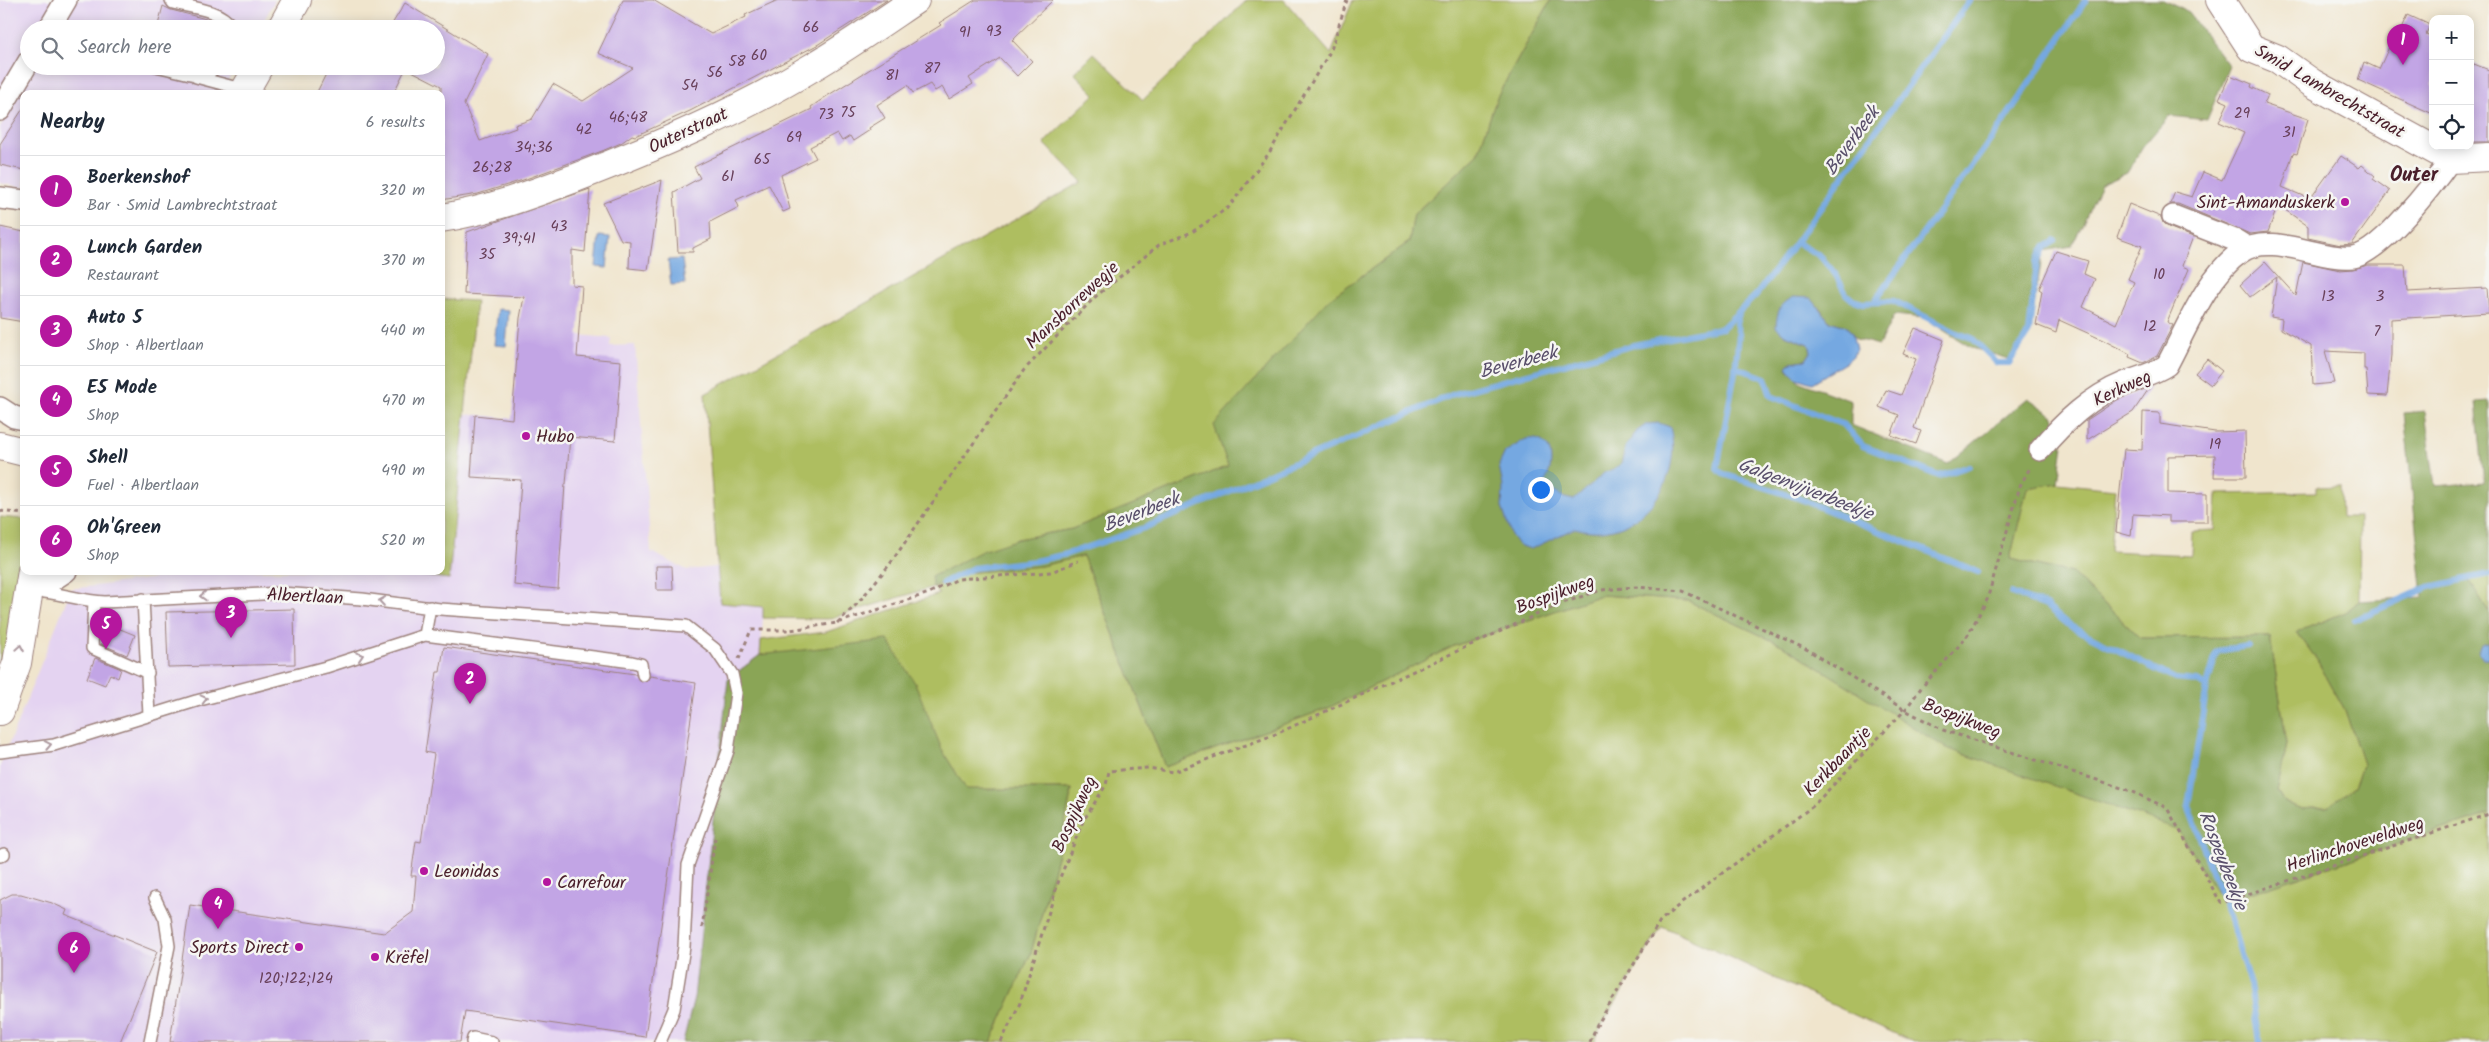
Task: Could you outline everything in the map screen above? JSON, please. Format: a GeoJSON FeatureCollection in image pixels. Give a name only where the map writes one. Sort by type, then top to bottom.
{"type":"FeatureCollection","features":[{"type":"Feature","properties":{"kind":"street"},"geometry":{"type":"LineString","coordinates":[[54,20],[66,0]]}},
{"type":"Feature","properties":{"kind":"street"},"geometry":{"type":"LineString","coordinates":[[286,20],[297,0]]}},
{"type":"Feature","properties":{"kind":"street","name":"Outerstraat"},"geometry":{"type":"LineString","coordinates":[[445,217],[456,216],[541,191],[631,157],[719,117],[811,69],[915,0]]}},
{"type":"Feature","properties":{"kind":"street","name":"Smid Lambrechtstraat"},"geometry":{"type":"LineString","coordinates":[[2220,0],[2251,48],[2278,59],[2312,83],[2451,159]]}},
{"type":"Feature","properties":{"kind":"street"},"geometry":{"type":"LineString","coordinates":[[0,110],[21,75]]}},
{"type":"Feature","properties":{"kind":"street"},"geometry":{"type":"LineString","coordinates":[[246,90],[255,75]]}},
{"type":"Feature","properties":{"kind":"street"},"geometry":{"type":"LineString","coordinates":[[2173,216],[2237,241],[2248,248],[2279,245],[2353,257],[2382,239],[2423,196],[2451,159],[2489,157]]}},
{"type":"Feature","properties":{"kind":"street"},"geometry":{"type":"LineString","coordinates":[[0,198],[20,200]]}},
{"type":"Feature","properties":{"kind":"street","name":"Kerkweg"},"geometry":{"type":"LineString","coordinates":[[2040,450],[2085,405],[2108,391],[2156,373],[2167,365],[2211,284],[2240,252],[2248,248]]}},
{"type":"Feature","properties":{"kind":"street"},"geometry":{"type":"LineString","coordinates":[[0,408],[14,418],[20,419]]}},
{"type":"Feature","properties":{"kind":"street"},"geometry":{"type":"LineString","coordinates":[[0,446],[20,451]]}},
{"type":"Feature","properties":{"kind":"street"},"geometry":{"type":"LineString","coordinates":[[0,711],[17,663],[31,580],[52,581],[60,575]]}},
{"type":"Feature","properties":{"kind":"lane"},"geometry":{"type":"LineString","coordinates":[[171,0],[173,3],[217,14],[227,20]]}},
{"type":"Feature","properties":{"kind":"lane"},"geometry":{"type":"LineString","coordinates":[[192,75],[200,80],[238,90]]}},
{"type":"Feature","properties":{"kind":"lane","name":"Albertlaan"},"geometry":{"type":"LineString","coordinates":[[31,580],[59,593],[94,602],[281,593],[362,599],[430,608],[686,626],[715,649],[732,674]]}},
{"type":"Feature","properties":{"kind":"lane"},"geometry":{"type":"LineString","coordinates":[[142,599],[148,673],[149,715]]}},
{"type":"Feature","properties":{"kind":"lane"},"geometry":{"type":"LineString","coordinates":[[94,602],[92,648],[148,673]]}},
{"type":"Feature","properties":{"kind":"lane"},"geometry":{"type":"LineString","coordinates":[[425,635],[430,608]]}},
{"type":"Feature","properties":{"kind":"lane"},"geometry":{"type":"LineString","coordinates":[[0,752],[54,744],[149,715],[326,667],[425,635],[632,662],[641,664],[643,675]]}},
{"type":"Feature","properties":{"kind":"lane"},"geometry":{"type":"LineString","coordinates":[[660,1042],[674,1009],[684,947],[688,865],[728,751],[736,693],[732,674]]}},
{"type":"Feature","properties":{"kind":"lane"},"geometry":{"type":"LineString","coordinates":[[150,1042],[168,946],[165,918],[155,898]]}},
{"type":"Feature","properties":{"kind":"lane"},"geometry":{"type":"LineString","coordinates":[[472,1042],[472,1038],[492,1042]]}},
{"type":"Feature","properties":{"kind":"path","name":"Mansborrewegje"},"geometry":{"type":"LineString","coordinates":[[837,623],[857,604],[890,564],[1024,370],[1094,297],[1159,245],[1192,232],[1229,207],[1268,153],[1331,50],[1347,0]]}},
{"type":"Feature","properties":{"kind":"path","name":"Kerkbaantje"},"geometry":{"type":"LineString","coordinates":[[1590,1042],[1596,1027],[1660,921],[1679,904],[1813,806],[1905,710],[1921,688],[1966,638],[1987,600],[2020,486],[2040,450]]}},
{"type":"Feature","properties":{"kind":"path"},"geometry":{"type":"LineString","coordinates":[[0,511],[20,514]]}},
{"type":"Feature","properties":{"kind":"path"},"geometry":{"type":"LineString","coordinates":[[732,674],[751,630],[790,630],[837,623],[929,593],[958,579],[1051,572],[1078,560]]}},
{"type":"Feature","properties":{"kind":"path","name":"Bospijkweg"},"geometry":{"type":"LineString","coordinates":[[1001,1042],[1020,1003],[1059,880],[1083,821],[1106,785],[1109,771],[1148,768],[1173,772],[1276,734],[1560,604],[1601,590],[1636,588],[1683,591],[1808,650],[1905,710],[1943,730],[2131,790],[2168,808],[2221,903],[2231,900]]}},
{"type":"Feature","properties":{"kind":"path","name":"Herlinchoveveldweg"},"geometry":{"type":"LineString","coordinates":[[2231,900],[2489,814]]}},
{"type":"Feature","properties":{"kind":"path"},"geometry":{"type":"LineString","coordinates":[[701,937],[716,834]]}},
{"type":"Feature","properties":{"kind":"shaded area"},"geometry":{"type":"Polygon","coordinates":[[[0,0],[275,0],[264,20],[20,20],[20,75],[231,75],[222,90],[21,90],[24,84],[0,95],[0,0]]]}},
{"type":"Feature","properties":{"kind":"shaded area"},"geometry":{"type":"Polygon","coordinates":[[[20,91],[20,187],[0,183],[0,127],[20,91]]]}},
{"type":"Feature","properties":{"kind":"shaded area"},"geometry":{"type":"Polygon","coordinates":[[[527,282],[582,286],[578,335],[611,338],[610,346],[635,345],[651,552],[687,570],[717,567],[720,603],[764,607],[760,655],[728,679],[694,999],[683,1042],[0,1042],[0,766],[71,589],[181,575],[416,575],[449,579],[465,414],[512,419],[520,318],[527,282]]]}},
{"type":"Feature","properties":{"kind":"green space"},"geometry":{"type":"Polygon","coordinates":[[[1247,0],[1284,0],[1331,54],[1353,0],[1551,0],[1497,97],[1478,154],[1414,214],[1409,242],[1328,300],[1228,466],[1072,529],[1018,539],[934,587],[964,573],[1041,566],[1083,556],[1165,767],[1326,709],[1454,646],[1601,595],[1688,601],[1786,647],[2063,788],[2177,829],[2223,902],[2489,814],[2489,1042],[1913,1042],[1662,926],[1600,1028],[1595,1042],[991,1042],[1031,953],[1061,842],[1072,789],[863,790],[728,679],[760,655],[761,640],[826,632],[939,594],[933,587],[828,619],[763,618],[763,607],[720,603],[705,394],[1082,182],[1044,143],[1095,94],[1074,73],[1094,53],[1143,100],[1247,0]]]}},
{"type":"Feature","properties":{"kind":"green space"},"geometry":{"type":"Polygon","coordinates":[[[1551,0],[2163,0],[2188,12],[2229,66],[2207,120],[2169,116],[2145,144],[2127,173],[2101,185],[2072,246],[2043,251],[2031,324],[2013,360],[1972,348],[1924,318],[1894,315],[1879,345],[1856,339],[1846,326],[1829,321],[1819,307],[1785,335],[1809,344],[1811,352],[1806,360],[1791,362],[1787,368],[1800,382],[1851,401],[1851,425],[1948,464],[2028,398],[2054,416],[2063,445],[2058,483],[2027,488],[2010,559],[2072,573],[2140,638],[2270,637],[2287,744],[2277,791],[2283,802],[2303,809],[2327,807],[2354,787],[2363,764],[2345,710],[2317,660],[2297,632],[2346,612],[2359,601],[2423,597],[2404,413],[2425,411],[2435,486],[2484,482],[2476,402],[2489,401],[2489,572],[2468,579],[2489,612],[2489,814],[2223,902],[2177,829],[1946,748],[1786,647],[1688,601],[1601,595],[1454,646],[1326,709],[1165,767],[1083,556],[1041,566],[964,573],[933,587],[931,577],[982,551],[1018,539],[1072,529],[1228,466],[1214,425],[1328,300],[1409,242],[1414,214],[1478,154],[1497,97],[1551,0]]]}},
{"type":"Feature","properties":{"kind":"green space"},"geometry":{"type":"Polygon","coordinates":[[[445,299],[476,301],[449,579],[416,575],[445,575],[445,299]]]}},
{"type":"Feature","properties":{"kind":"green space"},"geometry":{"type":"Polygon","coordinates":[[[2058,483],[2115,489],[2110,551],[2191,555],[2192,531],[2215,530],[2217,494],[2316,492],[2316,487],[2340,486],[2341,517],[2360,517],[2359,601],[2346,612],[2297,632],[2317,660],[2345,710],[2363,764],[2354,787],[2327,807],[2303,809],[2283,802],[2277,791],[2287,744],[2270,637],[2140,638],[2072,573],[2010,559],[2027,488],[2058,483]]]}},
{"type":"Feature","properties":{"kind":"green space"},"geometry":{"type":"Polygon","coordinates":[[[0,517],[20,519],[20,575],[17,604],[0,688],[0,517]]]}},
{"type":"Feature","properties":{"kind":"green space"},"geometry":{"type":"Polygon","coordinates":[[[2489,572],[2489,612],[2468,579],[2489,572]]]}},
{"type":"Feature","properties":{"kind":"green space"},"geometry":{"type":"Polygon","coordinates":[[[888,640],[915,683],[942,750],[966,789],[1072,789],[1061,842],[1031,953],[991,1042],[683,1042],[694,998],[728,679],[760,655],[888,640]]]}},
{"type":"Feature","properties":{"kind":"water"},"geometry":{"type":"Polygon","coordinates":[[[599,236],[610,237],[607,268],[596,267],[599,236]]]}},
{"type":"Feature","properties":{"kind":"water"},"geometry":{"type":"Polygon","coordinates":[[[682,259],[685,284],[671,285],[668,260],[682,259]]]}},
{"type":"Feature","properties":{"kind":"water"},"geometry":{"type":"Polygon","coordinates":[[[1794,297],[1811,298],[1829,321],[1846,326],[1852,333],[1856,349],[1853,356],[1845,363],[1812,383],[1796,378],[1787,367],[1791,362],[1806,360],[1811,352],[1809,344],[1785,335],[1776,327],[1780,309],[1785,302],[1794,297]]]}},
{"type":"Feature","properties":{"kind":"water"},"geometry":{"type":"Polygon","coordinates":[[[498,309],[509,310],[506,346],[494,345],[498,309]]]}},
{"type":"Feature","properties":{"kind":"water"},"geometry":{"type":"Polygon","coordinates":[[[1659,423],[1670,427],[1673,448],[1670,469],[1662,489],[1651,506],[1635,519],[1617,528],[1597,531],[1575,528],[1531,549],[1518,545],[1511,535],[1502,507],[1503,487],[1499,465],[1505,452],[1526,439],[1535,439],[1542,442],[1547,446],[1551,460],[1548,476],[1544,483],[1545,487],[1565,498],[1574,500],[1605,472],[1614,470],[1621,464],[1626,446],[1637,431],[1647,424],[1659,423]]]}},
{"type":"Feature","properties":{"kind":"water"},"geometry":{"type":"Polygon","coordinates":[[[2489,643],[2489,659],[2483,658],[2478,653],[2481,645],[2489,643]]]}},
{"type":"Feature","properties":{"kind":"building"},"geometry":{"type":"Polygon","coordinates":[[[623,0],[653,0],[711,34],[746,17],[745,15],[778,0],[887,0],[817,45],[690,111],[635,136],[632,135],[621,143],[523,180],[478,194],[445,199],[445,90],[441,90],[441,86],[420,75],[445,75],[445,28],[488,54],[464,104],[480,141],[516,128],[515,125],[532,119],[553,84],[583,101],[633,68],[598,53],[623,0]]]}},
{"type":"Feature","properties":{"kind":"building"},"geometry":{"type":"Polygon","coordinates":[[[975,0],[1053,0],[1012,40],[1032,61],[1017,76],[1000,58],[969,78],[973,84],[949,99],[942,87],[935,91],[930,84],[913,93],[908,85],[877,105],[885,118],[869,128],[870,130],[853,141],[850,136],[842,141],[837,133],[810,147],[816,158],[781,175],[790,209],[783,212],[769,185],[736,200],[739,207],[710,222],[711,239],[693,248],[693,252],[678,252],[674,192],[700,178],[694,167],[812,109],[811,107],[827,96],[941,25],[939,23],[975,0]]]}},
{"type":"Feature","properties":{"kind":"building"},"geometry":{"type":"Polygon","coordinates":[[[405,3],[433,20],[395,20],[405,3]]]}},
{"type":"Feature","properties":{"kind":"building"},"geometry":{"type":"Polygon","coordinates":[[[163,6],[171,10],[210,20],[159,20],[163,6]]]}},
{"type":"Feature","properties":{"kind":"building"},"geometry":{"type":"Polygon","coordinates":[[[2408,15],[2429,25],[2426,34],[2429,35],[2429,112],[2358,80],[2364,62],[2379,69],[2395,34],[2399,35],[2408,15]]]}},
{"type":"Feature","properties":{"kind":"building"},"geometry":{"type":"Polygon","coordinates":[[[2474,64],[2489,70],[2489,142],[2474,142],[2474,64]]]}},
{"type":"Feature","properties":{"kind":"building"},"geometry":{"type":"Polygon","coordinates":[[[326,75],[402,75],[395,90],[318,90],[326,75]]]}},
{"type":"Feature","properties":{"kind":"building"},"geometry":{"type":"Polygon","coordinates":[[[2230,75],[2252,84],[2251,87],[2268,95],[2264,104],[2308,119],[2297,154],[2293,153],[2282,187],[2310,199],[2341,156],[2359,168],[2362,165],[2375,176],[2373,179],[2390,191],[2352,244],[2341,245],[2308,238],[2308,226],[2278,205],[2268,232],[2250,234],[2178,204],[2170,204],[2175,192],[2192,197],[2203,172],[2222,180],[2244,133],[2219,122],[2228,103],[2219,99],[2230,75]]]}},
{"type":"Feature","properties":{"kind":"building"},"geometry":{"type":"Polygon","coordinates":[[[20,113],[20,169],[0,165],[0,144],[20,113]]]}},
{"type":"Feature","properties":{"kind":"building"},"geometry":{"type":"Polygon","coordinates":[[[662,180],[648,270],[629,268],[630,241],[621,240],[603,203],[662,180]]]}},
{"type":"Feature","properties":{"kind":"building"},"geometry":{"type":"Polygon","coordinates":[[[590,189],[585,252],[572,250],[572,285],[582,286],[577,357],[621,361],[615,441],[570,437],[558,589],[514,585],[521,480],[471,477],[475,415],[512,419],[520,318],[524,297],[464,294],[467,232],[590,189]]]}},
{"type":"Feature","properties":{"kind":"building"},"geometry":{"type":"Polygon","coordinates":[[[2129,204],[2161,217],[2163,223],[2168,227],[2193,237],[2182,266],[2189,269],[2167,322],[2173,325],[2157,356],[2143,363],[2129,357],[2130,354],[2103,340],[2059,320],[2056,333],[2036,325],[2042,291],[2039,289],[2056,251],[2088,261],[2084,274],[2095,279],[2083,307],[2116,324],[2134,282],[2128,279],[2142,246],[2117,237],[2129,204]]]}},
{"type":"Feature","properties":{"kind":"building"},"geometry":{"type":"Polygon","coordinates":[[[0,227],[20,231],[20,321],[0,318],[0,227]]]}},
{"type":"Feature","properties":{"kind":"building"},"geometry":{"type":"Polygon","coordinates":[[[2265,262],[2296,296],[2303,262],[2340,270],[2368,265],[2405,265],[2407,292],[2487,288],[2489,313],[2391,319],[2391,355],[2387,396],[2368,395],[2366,369],[2364,369],[2364,353],[2325,351],[2334,383],[2313,385],[2311,346],[2281,329],[2282,319],[2271,317],[2277,277],[2250,297],[2240,285],[2265,262]]]}},
{"type":"Feature","properties":{"kind":"building"},"geometry":{"type":"Polygon","coordinates":[[[1915,328],[1944,340],[1914,428],[1921,431],[1916,444],[1891,435],[1899,415],[1879,407],[1886,390],[1901,395],[1916,359],[1903,354],[1915,328]]]}},
{"type":"Feature","properties":{"kind":"building"},"geometry":{"type":"Polygon","coordinates":[[[2207,359],[2222,371],[2211,385],[2195,373],[2207,359]]]}},
{"type":"Feature","properties":{"kind":"building"},"geometry":{"type":"Polygon","coordinates":[[[2150,387],[2133,412],[2087,440],[2087,420],[2117,400],[2150,387]]]}},
{"type":"Feature","properties":{"kind":"building"},"geometry":{"type":"Polygon","coordinates":[[[2143,412],[2160,413],[2160,424],[2215,432],[2245,431],[2246,477],[2214,477],[2215,455],[2168,456],[2168,493],[2207,494],[2207,522],[2169,522],[2169,516],[2133,514],[2131,536],[2116,532],[2124,449],[2142,450],[2143,412]]]}},
{"type":"Feature","properties":{"kind":"building"},"geometry":{"type":"Polygon","coordinates":[[[656,566],[672,566],[673,590],[657,590],[656,566]]]}},
{"type":"Feature","properties":{"kind":"building"},"geometry":{"type":"Polygon","coordinates":[[[294,609],[295,664],[168,667],[166,612],[294,609]]]}},
{"type":"Feature","properties":{"kind":"building"},"geometry":{"type":"Polygon","coordinates":[[[108,624],[135,635],[127,655],[101,644],[108,624]]]}},
{"type":"Feature","properties":{"kind":"building","name":"Carrefour"},"geometry":{"type":"Polygon","coordinates":[[[444,647],[635,674],[641,682],[647,681],[650,676],[696,683],[645,1037],[465,1011],[460,1042],[170,1042],[190,905],[384,933],[413,912],[416,876],[411,876],[416,841],[421,842],[434,754],[425,752],[437,672],[440,672],[444,647]]]}},
{"type":"Feature","properties":{"kind":"building"},"geometry":{"type":"Polygon","coordinates":[[[95,658],[121,669],[118,678],[110,674],[105,685],[87,678],[95,658]]]}},
{"type":"Feature","properties":{"kind":"building"},"geometry":{"type":"Polygon","coordinates":[[[12,894],[21,894],[52,903],[67,910],[65,915],[157,952],[120,1042],[0,1042],[0,900],[12,894]]]}},
{"type":"Feature","properties":{"kind":"waterway","name":"Beverbeek"},"geometry":{"type":"LineString","coordinates":[[943,583],[973,568],[1035,561],[1067,554],[1144,528],[1454,394],[1634,345],[1722,328],[1756,295],[1970,0]]}},
{"type":"Feature","properties":{"kind":"waterway"},"geometry":{"type":"LineString","coordinates":[[1874,302],[1997,131],[2086,0]]}},
{"type":"Feature","properties":{"kind":"waterway"},"geometry":{"type":"LineString","coordinates":[[1796,242],[1820,256],[1836,275],[1846,294],[1853,300],[1863,303],[1894,301],[1957,333],[1972,338],[1997,363],[2009,363],[2029,332],[2037,262],[2045,247],[2055,241]]}},
{"type":"Feature","properties":{"kind":"waterway","name":"Galgenvijverbeekje"},"geometry":{"type":"LineString","coordinates":[[1739,313],[1736,324],[1739,334],[1735,372],[1717,469],[1723,474],[1798,498],[1978,572]]}},
{"type":"Feature","properties":{"kind":"waterway"},"geometry":{"type":"LineString","coordinates":[[1735,367],[1765,378],[1771,396],[1844,425],[1863,446],[1939,476],[1969,466]]}},
{"type":"Feature","properties":{"kind":"waterway","name":"Galgenvijverbeekje"},"geometry":{"type":"LineString","coordinates":[[2354,620],[2429,587],[2489,574]]}},
{"type":"Feature","properties":{"kind":"waterway","name":"Galgenvijverbeekje"},"geometry":{"type":"LineString","coordinates":[[2011,593],[2046,606],[2070,626],[2175,679],[2197,681],[2207,686],[2217,651],[2248,646]]}},
{"type":"Feature","properties":{"kind":"waterway","name":"Rospeybeekje"},"geometry":{"type":"LineString","coordinates":[[2207,686],[2188,806],[2231,921],[2250,985],[2259,1042]]}},
{"type":"Feature","properties":{"kind":"place","name":"Boerkenshof"},"geometry":{"type":"Point","coordinates":[2403,65]}},
{"type":"Feature","properties":{"kind":"place","name":"Sint-Amanduskerk"},"geometry":{"type":"Point","coordinates":[2345,202]}},
{"type":"Feature","properties":{"kind":"place","name":"Hubo"},"geometry":{"type":"Point","coordinates":[526,436]}},
{"type":"Feature","properties":{"kind":"place","name":"Auto 5"},"geometry":{"type":"Point","coordinates":[231,638]}},
{"type":"Feature","properties":{"kind":"place","name":"Shell"},"geometry":{"type":"Point","coordinates":[106,649]}},
{"type":"Feature","properties":{"kind":"place","name":"Lunch Garden"},"geometry":{"type":"Point","coordinates":[470,704]}},
{"type":"Feature","properties":{"kind":"place","name":"Leonidas"},"geometry":{"type":"Point","coordinates":[424,871]}},
{"type":"Feature","properties":{"kind":"place","name":"Carrefour"},"geometry":{"type":"Point","coordinates":[547,882]}},
{"type":"Feature","properties":{"kind":"place","name":"E5 Mode"},"geometry":{"type":"Point","coordinates":[218,929]}},
{"type":"Feature","properties":{"kind":"place","name":"Sports Direct"},"geometry":{"type":"Point","coordinates":[299,947]}},
{"type":"Feature","properties":{"kind":"place","name":"Krëfel"},"geometry":{"type":"Point","coordinates":[375,957]}},
{"type":"Feature","properties":{"kind":"place","name":"Oh'Green"},"geometry":{"type":"Point","coordinates":[74,973]}},
{"type":"Feature","properties":{"kind":"district","name":"Outer"},"geometry":{"type":"Point","coordinates":[2414,174]}}]}
